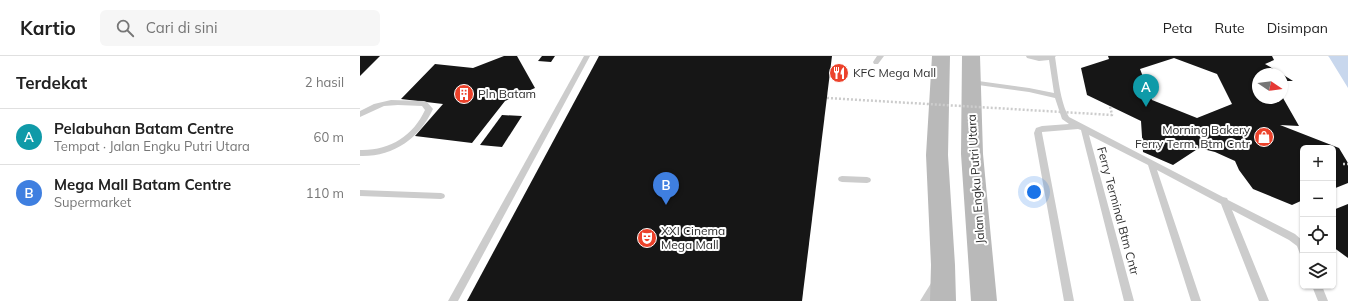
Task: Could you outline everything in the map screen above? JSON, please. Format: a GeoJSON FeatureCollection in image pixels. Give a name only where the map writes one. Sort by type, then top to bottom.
{"type":"FeatureCollection","features":[{"type":"Feature","properties":{"kind":"main road"},"geometry":{"type":"LineString","coordinates":[[941,56],[937,155],[943,265],[943,301]]}},
{"type":"Feature","properties":{"kind":"main road","name":"Jalan Engku Putri Utara"},"geometry":{"type":"LineString","coordinates":[[971,56],[970,82],[972,154],[984,301]]}},
{"type":"Feature","properties":{"kind":"lane"},"geometry":{"type":"LineString","coordinates":[[453,301],[587,56]]}},
{"type":"Feature","properties":{"kind":"lane"},"geometry":{"type":"LineString","coordinates":[[876,62],[881,56]]}},
{"type":"Feature","properties":{"kind":"lane"},"geometry":{"type":"LineString","coordinates":[[1029,56],[1039,59],[1052,56]]}},
{"type":"Feature","properties":{"kind":"lane","name":"Ferry Terminal Btm Cntr"},"geometry":{"type":"LineString","coordinates":[[1052,56],[1064,116],[1069,121],[1224,200],[1292,237],[1300,244]]}},
{"type":"Feature","properties":{"kind":"lane"},"geometry":{"type":"LineString","coordinates":[[970,82],[1030,90],[1059,96]]}},
{"type":"Feature","properties":{"kind":"lane"},"geometry":{"type":"LineString","coordinates":[[360,114],[370,107],[386,102],[424,104],[429,109],[426,117],[403,141],[390,149],[378,153],[360,153]]}},
{"type":"Feature","properties":{"kind":"lane"},"geometry":{"type":"LineString","coordinates":[[1068,301],[1040,144],[1039,130],[1082,127]]}},
{"type":"Feature","properties":{"kind":"lane","name":"Ferry Terminal Btm Cntr"},"geometry":{"type":"LineString","coordinates":[[1082,127],[1129,301]]}},
{"type":"Feature","properties":{"kind":"lane"},"geometry":{"type":"LineString","coordinates":[[1151,163],[1196,301]]}},
{"type":"Feature","properties":{"kind":"lane"},"geometry":{"type":"LineString","coordinates":[[842,179],[867,180]]}},
{"type":"Feature","properties":{"kind":"lane"},"geometry":{"type":"LineString","coordinates":[[360,193],[441,196]]}},
{"type":"Feature","properties":{"kind":"lane"},"geometry":{"type":"LineString","coordinates":[[1224,200],[1264,301]]}},
{"type":"Feature","properties":{"kind":"lane"},"geometry":{"type":"LineString","coordinates":[[925,301],[935,284],[943,265]]}},
{"type":"Feature","properties":{"kind":"lane"},"geometry":{"type":"LineString","coordinates":[[1318,289],[1323,301]]}},
{"type":"Feature","properties":{"kind":"path"},"geometry":{"type":"LineString","coordinates":[[827,98],[1112,115],[1110,106]]}},
{"type":"Feature","properties":{"kind":"path"},"geometry":{"type":"LineString","coordinates":[[1343,164],[1348,164]]}},
{"type":"Feature","properties":{"kind":"water"},"geometry":{"type":"Polygon","coordinates":[[[1328,56],[1348,56],[1348,88],[1329,57],[1328,56]]]}},
{"type":"Feature","properties":{"kind":"building"},"geometry":{"type":"Polygon","coordinates":[[[360,56],[380,56],[360,76],[360,56]]]}},
{"type":"Feature","properties":{"kind":"building","name":"Pln Batam"},"geometry":{"type":"Polygon","coordinates":[[[504,56],[517,56],[535,88],[505,101],[472,143],[415,136],[443,104],[401,99],[435,64],[473,68],[504,56]]]}},
{"type":"Feature","properties":{"kind":"building"},"geometry":{"type":"Polygon","coordinates":[[[542,56],[555,56],[551,62],[538,61],[542,56]]]}},
{"type":"Feature","properties":{"kind":"building"},"geometry":{"type":"Polygon","coordinates":[[[599,56],[832,56],[802,301],[467,301],[599,56]]]}},
{"type":"Feature","properties":{"kind":"building"},"geometry":{"type":"Polygon","coordinates":[[[1108,56],[1272,56],[1274,60],[1265,64],[1272,68],[1252,68],[1252,104],[1286,104],[1299,126],[1280,125],[1331,145],[1300,145],[1300,201],[1292,205],[1253,189],[1239,170],[1235,161],[1215,152],[1199,148],[1173,165],[1143,152],[1141,121],[1087,95],[1081,68],[1109,59],[1108,56]],[[1174,58],[1140,69],[1152,100],[1197,118],[1232,104],[1217,74],[1174,58]]]}},
{"type":"Feature","properties":{"kind":"building"},"geometry":{"type":"Polygon","coordinates":[[[502,115],[522,116],[502,147],[480,145],[502,115]]]}},
{"type":"Feature","properties":{"kind":"building"},"geometry":{"type":"Polygon","coordinates":[[[1336,147],[1339,148],[1348,163],[1348,183],[1336,188],[1336,147]]]}},
{"type":"Feature","properties":{"kind":"building"},"geometry":{"type":"Polygon","coordinates":[[[1348,204],[1348,258],[1336,249],[1336,209],[1348,204]]]}},
{"type":"Feature","properties":{"kind":"place","name":"KFC Mega Mall"},"geometry":{"type":"Point","coordinates":[839,73]}},
{"type":"Feature","properties":{"kind":"place","name":"Pln Batam"},"geometry":{"type":"Point","coordinates":[464,94]}},
{"type":"Feature","properties":{"kind":"place","name":"Pelabuhan Batam Centre"},"geometry":{"type":"Point","coordinates":[1146,107]}},
{"type":"Feature","properties":{"kind":"place","name":"Morning Bakery Ferry Term. Btm Cntr"},"geometry":{"type":"Point","coordinates":[1264,137]}},
{"type":"Feature","properties":{"kind":"place","name":"Mega Mall Batam Centre"},"geometry":{"type":"Point","coordinates":[666,205]}},
{"type":"Feature","properties":{"kind":"place","name":"XXI Cinema Mega Mall"},"geometry":{"type":"Point","coordinates":[647,238]}}]}
